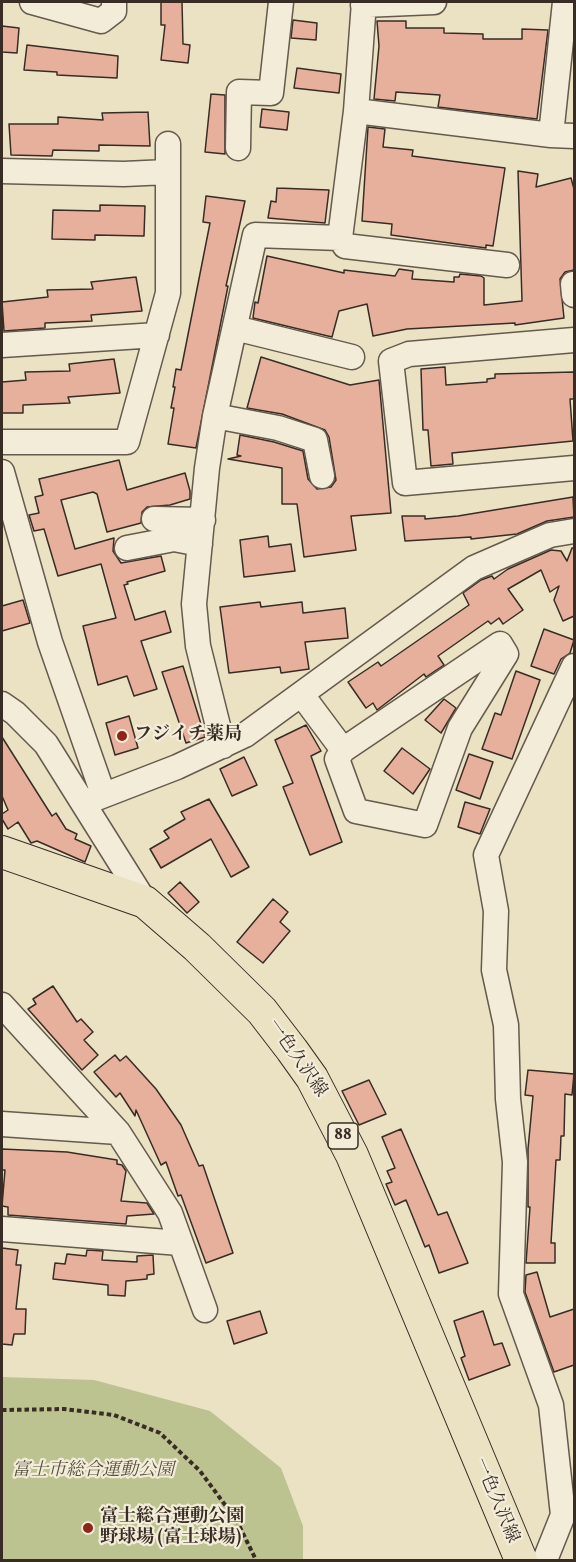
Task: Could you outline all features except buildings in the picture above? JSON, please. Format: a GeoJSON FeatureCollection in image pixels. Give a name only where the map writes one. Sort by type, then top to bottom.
{"type":"FeatureCollection","features":[{"type":"Feature","properties":{"kind":"main road","name":"一色久沢線"},"geometry":{"type":"LineString","coordinates":[[2,852],[145,902],[197,947],[262,1011],[312,1078],[352,1155],[521,1560]]}},
{"type":"Feature","properties":{"kind":"street"},"geometry":{"type":"LineString","coordinates":[[32,2],[101,21],[114,11],[114,2]]}},
{"type":"Feature","properties":{"kind":"street"},"geometry":{"type":"LineString","coordinates":[[238,148],[239,92],[271,93],[281,2]]}},
{"type":"Feature","properties":{"kind":"street"},"geometry":{"type":"LineString","coordinates":[[434,2],[363,3],[356,111],[340,238],[345,246],[507,265]]}},
{"type":"Feature","properties":{"kind":"street"},"geometry":{"type":"LineString","coordinates":[[356,111],[563,136],[565,2]]}},
{"type":"Feature","properties":{"kind":"street"},"geometry":{"type":"LineString","coordinates":[[2,442],[127,442],[168,293],[168,144]]}},
{"type":"Feature","properties":{"kind":"street"},"geometry":{"type":"LineString","coordinates":[[2,171],[77,182],[124,181],[167,172]]}},
{"type":"Feature","properties":{"kind":"street"},"geometry":{"type":"LineString","coordinates":[[224,746],[198,646],[194,604],[215,416],[255,235],[340,238]]}},
{"type":"Feature","properties":{"kind":"street"},"geometry":{"type":"LineString","coordinates":[[235,328],[352,357]]}},
{"type":"Feature","properties":{"kind":"street"},"geometry":{"type":"LineString","coordinates":[[2,345],[44,350],[93,347],[157,335]]}},
{"type":"Feature","properties":{"kind":"street"},"geometry":{"type":"LineString","coordinates":[[574,340],[409,354],[391,361],[405,483],[574,468]]}},
{"type":"Feature","properties":{"kind":"street"},"geometry":{"type":"LineString","coordinates":[[215,416],[278,428],[315,440],[322,476]]}},
{"type":"Feature","properties":{"kind":"street"},"geometry":{"type":"LineString","coordinates":[[2,472],[12,539],[50,642],[93,799],[145,902]]}},
{"type":"Feature","properties":{"kind":"street"},"geometry":{"type":"LineString","coordinates":[[154,519],[203,520]]}},
{"type":"Feature","properties":{"kind":"street"},"geometry":{"type":"LineString","coordinates":[[93,799],[177,767],[224,746],[302,695],[443,588],[474,568],[550,535],[574,531]]}},
{"type":"Feature","properties":{"kind":"street"},"geometry":{"type":"LineString","coordinates":[[127,548],[174,539],[200,544]]}},
{"type":"Feature","properties":{"kind":"street"},"geometry":{"type":"LineString","coordinates":[[501,644],[506,654],[460,728],[425,825],[356,811],[337,759],[343,750],[501,644]]}},
{"type":"Feature","properties":{"kind":"street"},"geometry":{"type":"LineString","coordinates":[[544,1560],[563,1515],[551,1405],[511,1294],[515,1162],[508,1099],[506,1026],[494,970],[496,911],[486,855],[574,666]]}},
{"type":"Feature","properties":{"kind":"street"},"geometry":{"type":"LineString","coordinates":[[302,695],[343,750]]}},
{"type":"Feature","properties":{"kind":"street"},"geometry":{"type":"LineString","coordinates":[[2,704],[15,713],[46,744],[93,799]]}},
{"type":"Feature","properties":{"kind":"street"},"geometry":{"type":"LineString","coordinates":[[4,1012],[118,1132],[170,1213],[205,1310]]}},
{"type":"Feature","properties":{"kind":"street"},"geometry":{"type":"LineString","coordinates":[[2,1124],[118,1132]]}},
{"type":"Feature","properties":{"kind":"street"},"geometry":{"type":"LineString","coordinates":[[2,1228],[180,1243]]}},
{"type":"Feature","properties":{"kind":"path"},"geometry":{"type":"LineString","coordinates":[[2,1410],[64,1409],[114,1415],[160,1433],[200,1470],[237,1521],[256,1560]]}},
{"type":"Feature","properties":{"kind":"green space","name":"富士市総合運動公園"},"geometry":{"type":"Polygon","coordinates":[[[2,1377],[94,1380],[210,1411],[281,1468],[303,1526],[303,1560],[2,1560],[2,1377]]]}},
{"type":"Feature","properties":{"kind":"place","name":"フジイチ薬局"},"geometry":{"type":"Point","coordinates":[122,736]}},
{"type":"Feature","properties":{"kind":"place","name":"富士総合運動公園 野球場 (富士球場)"},"geometry":{"type":"Point","coordinates":[88,1528]}}]}
